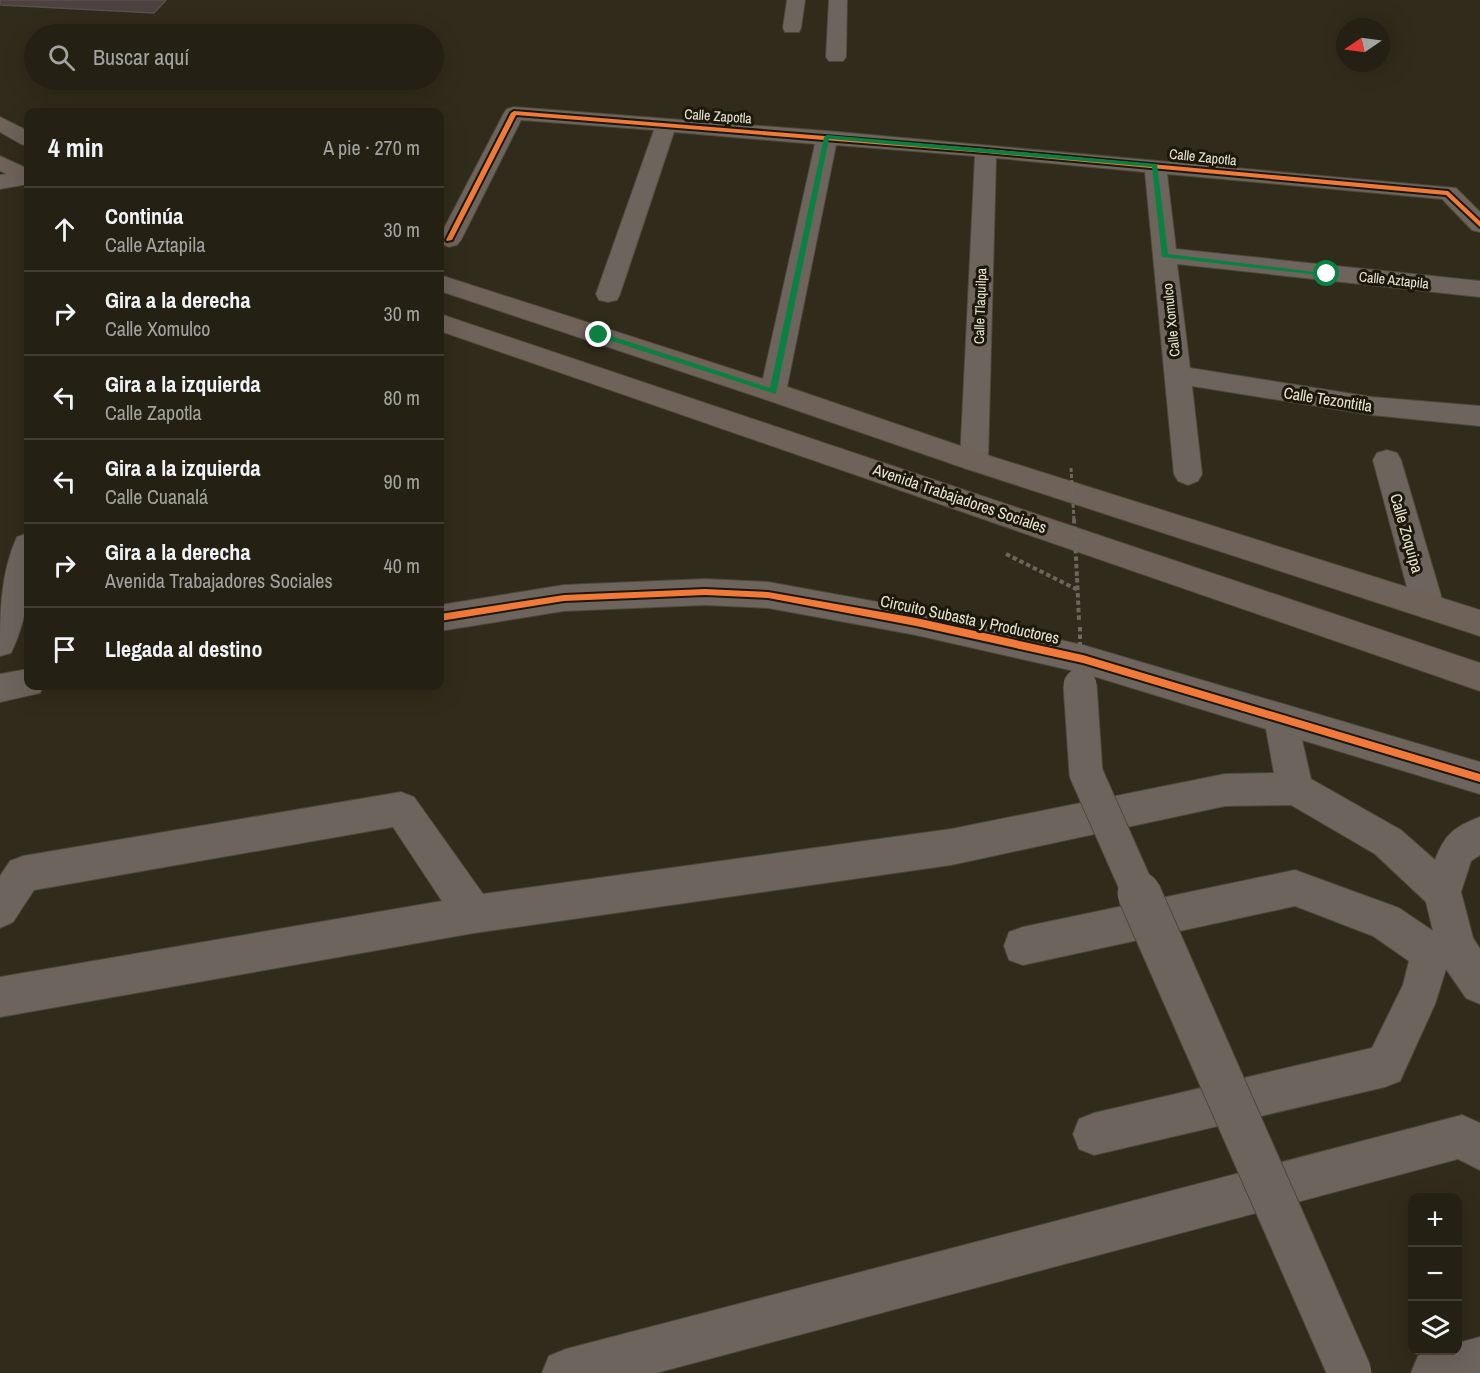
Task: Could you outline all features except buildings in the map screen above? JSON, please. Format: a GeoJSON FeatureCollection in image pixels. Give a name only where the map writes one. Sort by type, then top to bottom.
{"type":"FeatureCollection","features":[{"type":"Feature","properties":{"kind":"main road"},"geometry":{"type":"LineString","coordinates":[[0,123],[24,138]]}},
{"type":"Feature","properties":{"kind":"main road"},"geometry":{"type":"LineString","coordinates":[[0,162],[24,175]]}},
{"type":"Feature","properties":{"kind":"main road"},"geometry":{"type":"LineString","coordinates":[[444,284],[773,392],[974,461],[1480,623]]}},
{"type":"Feature","properties":{"kind":"main road","name":"Avenida Trabajadores Sociales"},"geometry":{"type":"LineString","coordinates":[[444,323],[1480,677]]}},
{"type":"Feature","properties":{"kind":"street"},"geometry":{"type":"LineString","coordinates":[[792,28],[796,0]]}},
{"type":"Feature","properties":{"kind":"street"},"geometry":{"type":"LineString","coordinates":[[836,57],[838,0]]}},
{"type":"Feature","properties":{"kind":"street","name":"Calle Zapotla"},"geometry":{"type":"LineString","coordinates":[[449,240],[514,113],[827,137],[1448,193],[1480,225]]}},
{"type":"Feature","properties":{"kind":"street","name":"Calle Zapotla"},"geometry":{"type":"LineString","coordinates":[[608,294],[666,126]]}},
{"type":"Feature","properties":{"kind":"street"},"geometry":{"type":"LineString","coordinates":[[773,392],[827,137]]}},
{"type":"Feature","properties":{"kind":"street","name":"Calle Tlaquilpa"},"geometry":{"type":"LineString","coordinates":[[974,461],[986,151]]}},
{"type":"Feature","properties":{"kind":"street","name":"Calle Xomulco"},"geometry":{"type":"LineString","coordinates":[[1155,166],[1188,474]]}},
{"type":"Feature","properties":{"kind":"street"},"geometry":{"type":"LineString","coordinates":[[0,182],[24,178]]}},
{"type":"Feature","properties":{"kind":"street","name":"Calle Aztapila"},"geometry":{"type":"LineString","coordinates":[[1164,255],[1480,289]]}},
{"type":"Feature","properties":{"kind":"street","name":"Calle Tezontitla"},"geometry":{"type":"LineString","coordinates":[[1178,375],[1372,406],[1480,416]]}},
{"type":"Feature","properties":{"kind":"street","name":"Calle Zoquipa"},"geometry":{"type":"LineString","coordinates":[[1387,460],[1428,606]]}},
{"type":"Feature","properties":{"kind":"street"},"geometry":{"type":"LineString","coordinates":[[0,644],[24,559]]}},
{"type":"Feature","properties":{"kind":"street","name":"Circuito Subasta y Productores"},"geometry":{"type":"LineString","coordinates":[[444,617],[564,598],[705,592],[768,594],[916,622],[1083,659],[1480,778]]}},
{"type":"Feature","properties":{"kind":"street"},"geometry":{"type":"LineString","coordinates":[[0,688],[24,684]]}},
{"type":"Feature","properties":{"kind":"street"},"geometry":{"type":"LineString","coordinates":[[1080,685],[1086,773],[1350,1373]]}},
{"type":"Feature","properties":{"kind":"street"},"geometry":{"type":"LineString","coordinates":[[1281,718],[1295,789]]}},
{"type":"Feature","properties":{"kind":"street"},"geometry":{"type":"LineString","coordinates":[[0,997],[474,914],[951,847],[1225,790],[1295,789],[1388,842],[1442,892]]}},
{"type":"Feature","properties":{"kind":"street"},"geometry":{"type":"LineString","coordinates":[[0,909],[23,874],[401,809],[474,914]]}},
{"type":"Feature","properties":{"kind":"street"},"geometry":{"type":"LineString","coordinates":[[1094,1134],[1384,1066],[1443,950],[1442,892],[1457,850],[1480,834]]}},
{"type":"Feature","properties":{"kind":"street"},"geometry":{"type":"LineString","coordinates":[[1023,946],[1295,888],[1385,922],[1443,950],[1480,984]]}},
{"type":"Feature","properties":{"kind":"street"},"geometry":{"type":"LineString","coordinates":[[566,1373],[1462,1136],[1480,1148]]}},
{"type":"Feature","properties":{"kind":"street"},"geometry":{"type":"LineString","coordinates":[[1435,1373],[1480,1361]]}},
{"type":"Feature","properties":{"kind":"path"},"geometry":{"type":"LineString","coordinates":[[1071,468],[1080,627]]}},
{"type":"Feature","properties":{"kind":"path"},"geometry":{"type":"LineString","coordinates":[[1005,554],[1078,590]]}},
{"type":"Feature","properties":{"kind":"cycle path"},"geometry":{"type":"LineString","coordinates":[[449,240],[514,113],[986,151],[1448,193],[1480,225]]}},
{"type":"Feature","properties":{"kind":"cycle path"},"geometry":{"type":"LineString","coordinates":[[444,617],[564,598],[705,592],[768,595],[916,622],[1083,659],[1480,778]]}},
{"type":"Feature","properties":{"kind":"route"},"geometry":{"type":"LineString","coordinates":[[599,335],[773,392],[827,137],[1155,166],[1164,255],[1327,274]]}}]}
